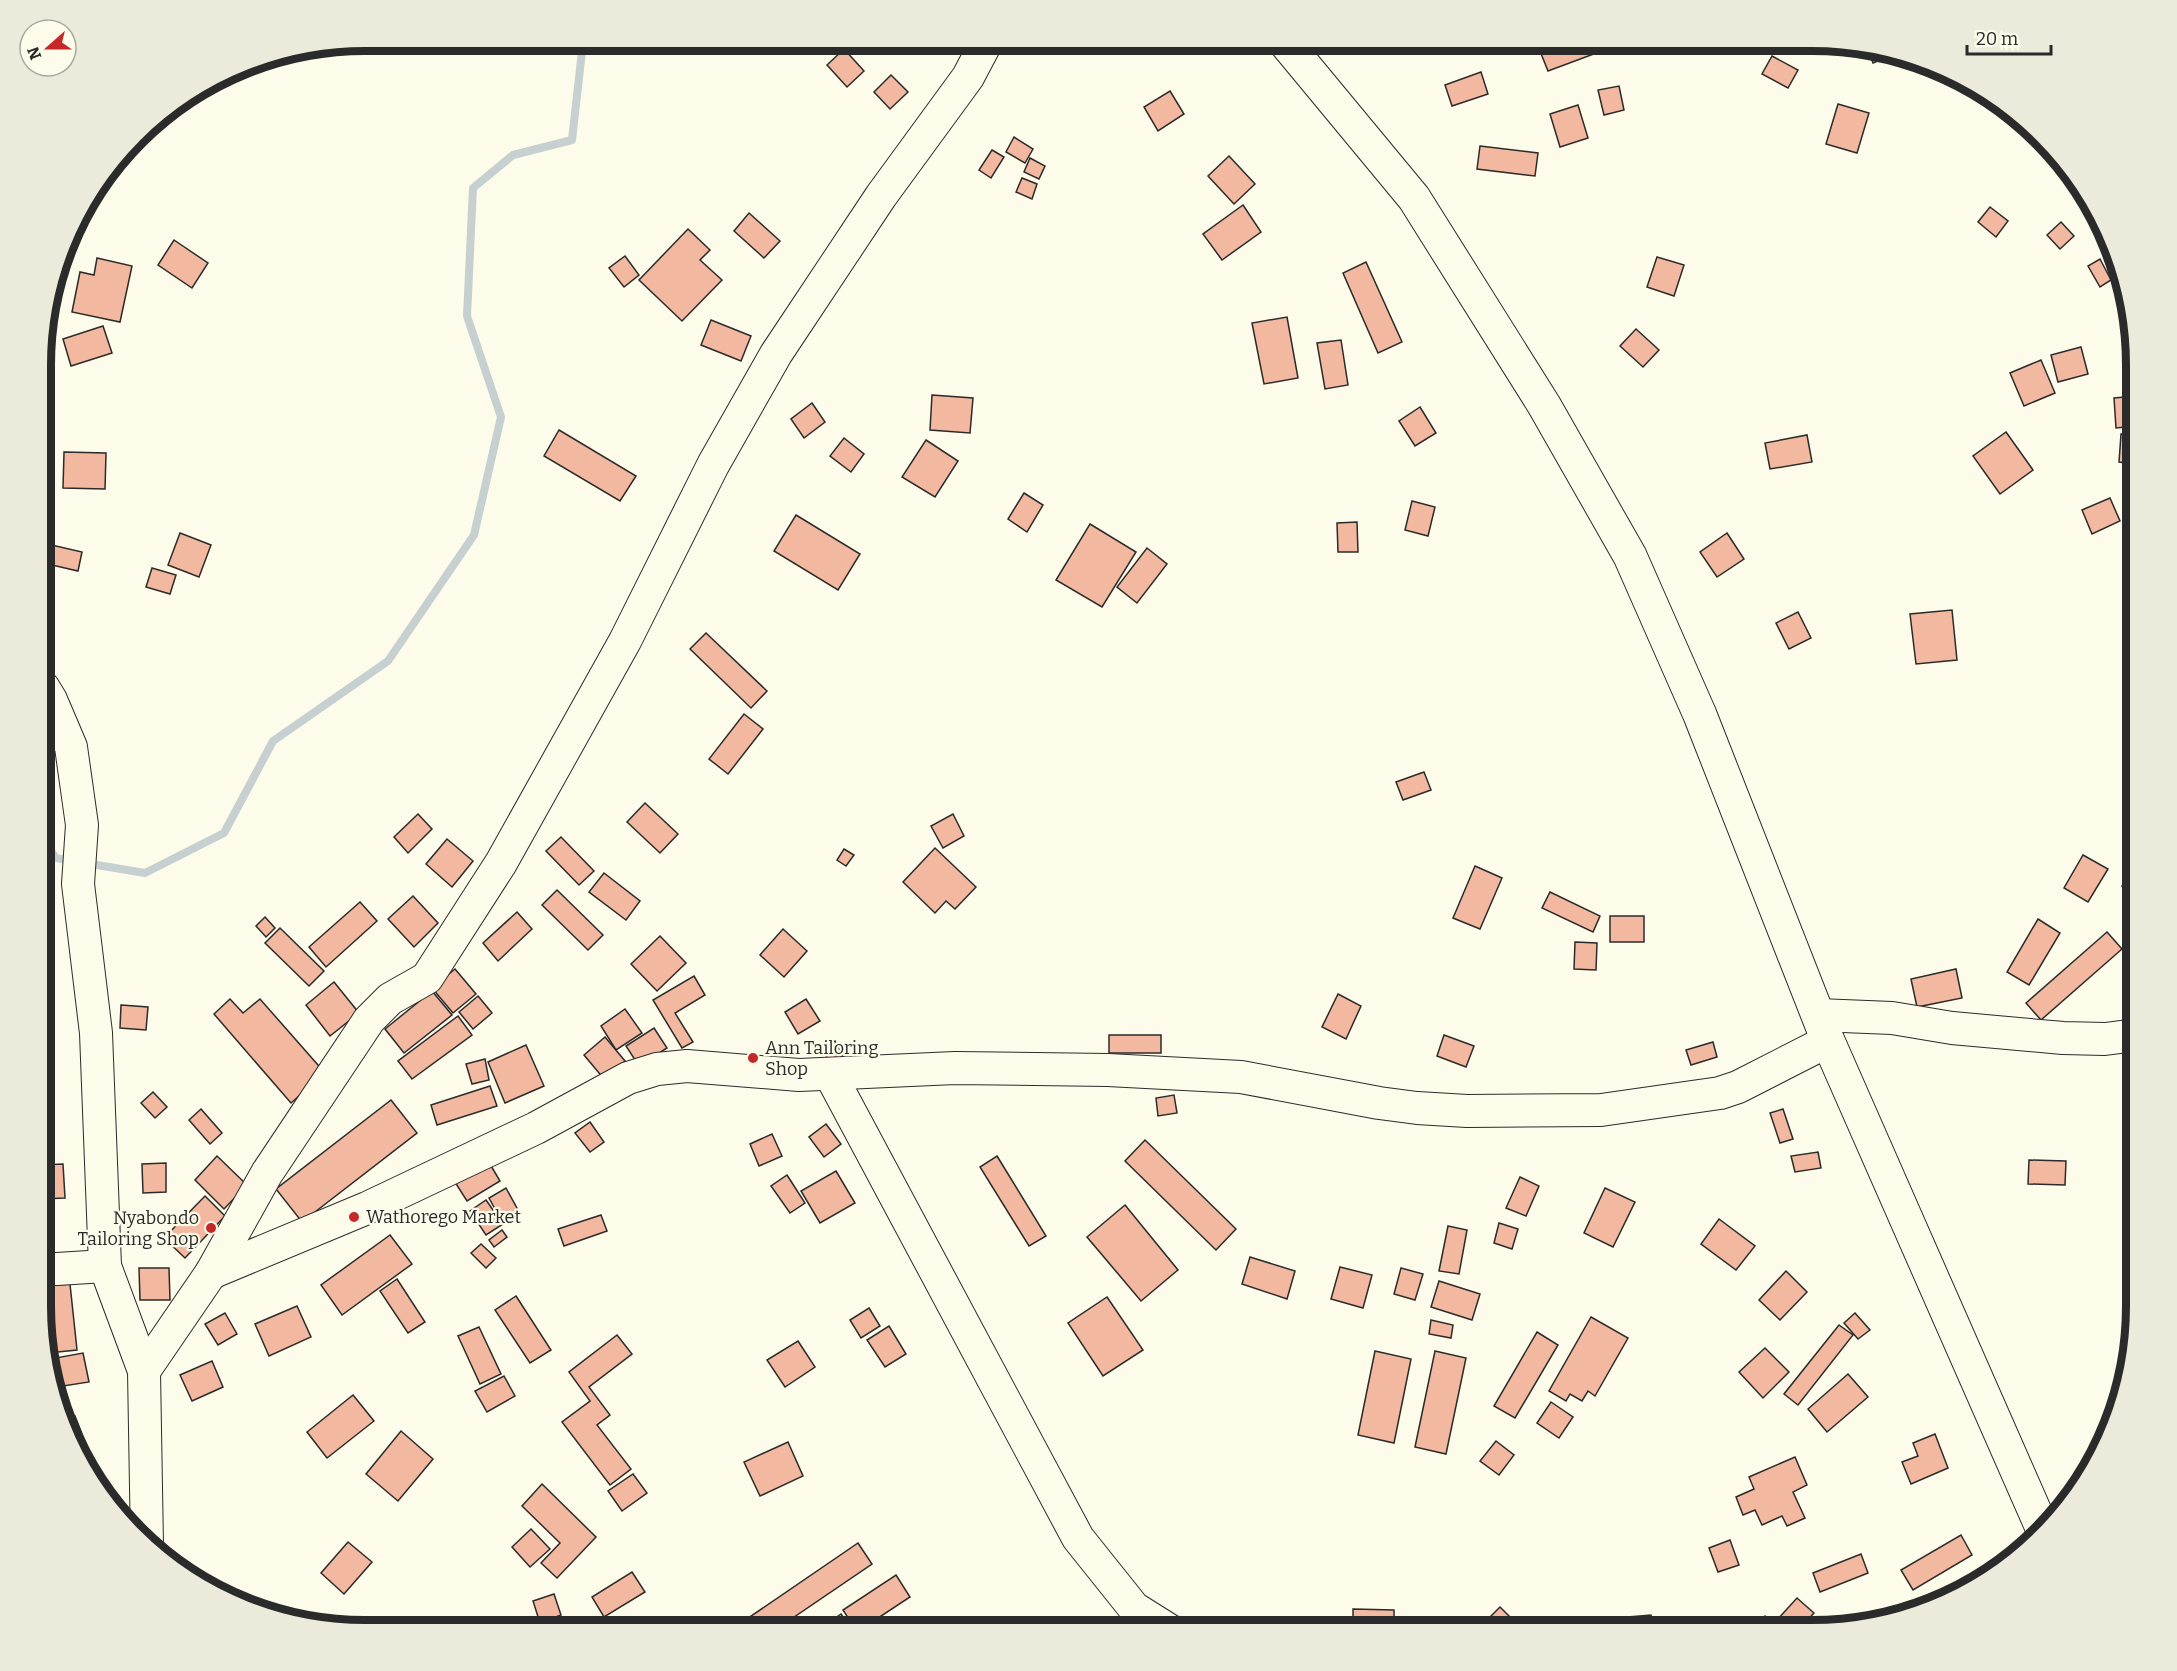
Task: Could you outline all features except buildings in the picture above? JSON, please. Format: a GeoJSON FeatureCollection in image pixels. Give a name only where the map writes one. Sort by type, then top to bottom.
{"type":"FeatureCollection","features":[{"type":"Feature","properties":{"kind":"main road"},"geometry":{"type":"LineString","coordinates":[[1292,51],[1414,198],[1544,405],[1630,556],[1700,715],[1823,1028],[2040,1522]]}},
{"type":"Feature","properties":{"kind":"street"},"geometry":{"type":"LineString","coordinates":[[144,1371],[211,1273],[267,1173],[369,1020],[390,999],[427,978],[501,863],[626,641],[713,465],[776,354],[880,196],[968,77],[982,51]]}},
{"type":"Feature","properties":{"kind":"street"},"geometry":{"type":"LineString","coordinates":[[51,700],[71,747],[82,825],[78,884],[96,1033],[105,1266],[144,1371],[147,1532]]}},
{"type":"Feature","properties":{"kind":"street"},"geometry":{"type":"LineString","coordinates":[[211,1273],[367,1208],[536,1128],[628,1078],[657,1069],[687,1066],[800,1075],[955,1068],[1108,1070],[1241,1077],[1417,1108],[1467,1111],[1601,1110],[1720,1093],[1738,1087],[1823,1028],[1892,1018],[1952,1028],[2063,1038],[2105,1039],[2126,1036]]}},
{"type":"Feature","properties":{"kind":"street"},"geometry":{"type":"LineString","coordinates":[[830,1074],[1078,1538],[1134,1608],[1153,1620]]}},
{"type":"Feature","properties":{"kind":"street"},"geometry":{"type":"LineString","coordinates":[[51,1269],[105,1266]]}},
{"type":"Feature","properties":{"kind":"waterway"},"geometry":{"type":"LineString","coordinates":[[85,863],[145,873],[224,833],[273,741],[388,661],[474,535],[501,417],[467,316],[473,188],[513,155],[572,140],[582,51]]}},
{"type":"Feature","properties":{"kind":"waterway"},"geometry":{"type":"LineString","coordinates":[[51,851],[56,858],[72,861]]}},
{"type":"Feature","properties":{"kind":"place","name":"Ann Tailoring Shop"},"geometry":{"type":"Point","coordinates":[753,1058]}},
{"type":"Feature","properties":{"kind":"place","name":"Wathorego Market"},"geometry":{"type":"Point","coordinates":[354,1217]}},
{"type":"Feature","properties":{"kind":"place","name":"Nyabondo Tailoring Shop"},"geometry":{"type":"Point","coordinates":[211,1228]}}]}
